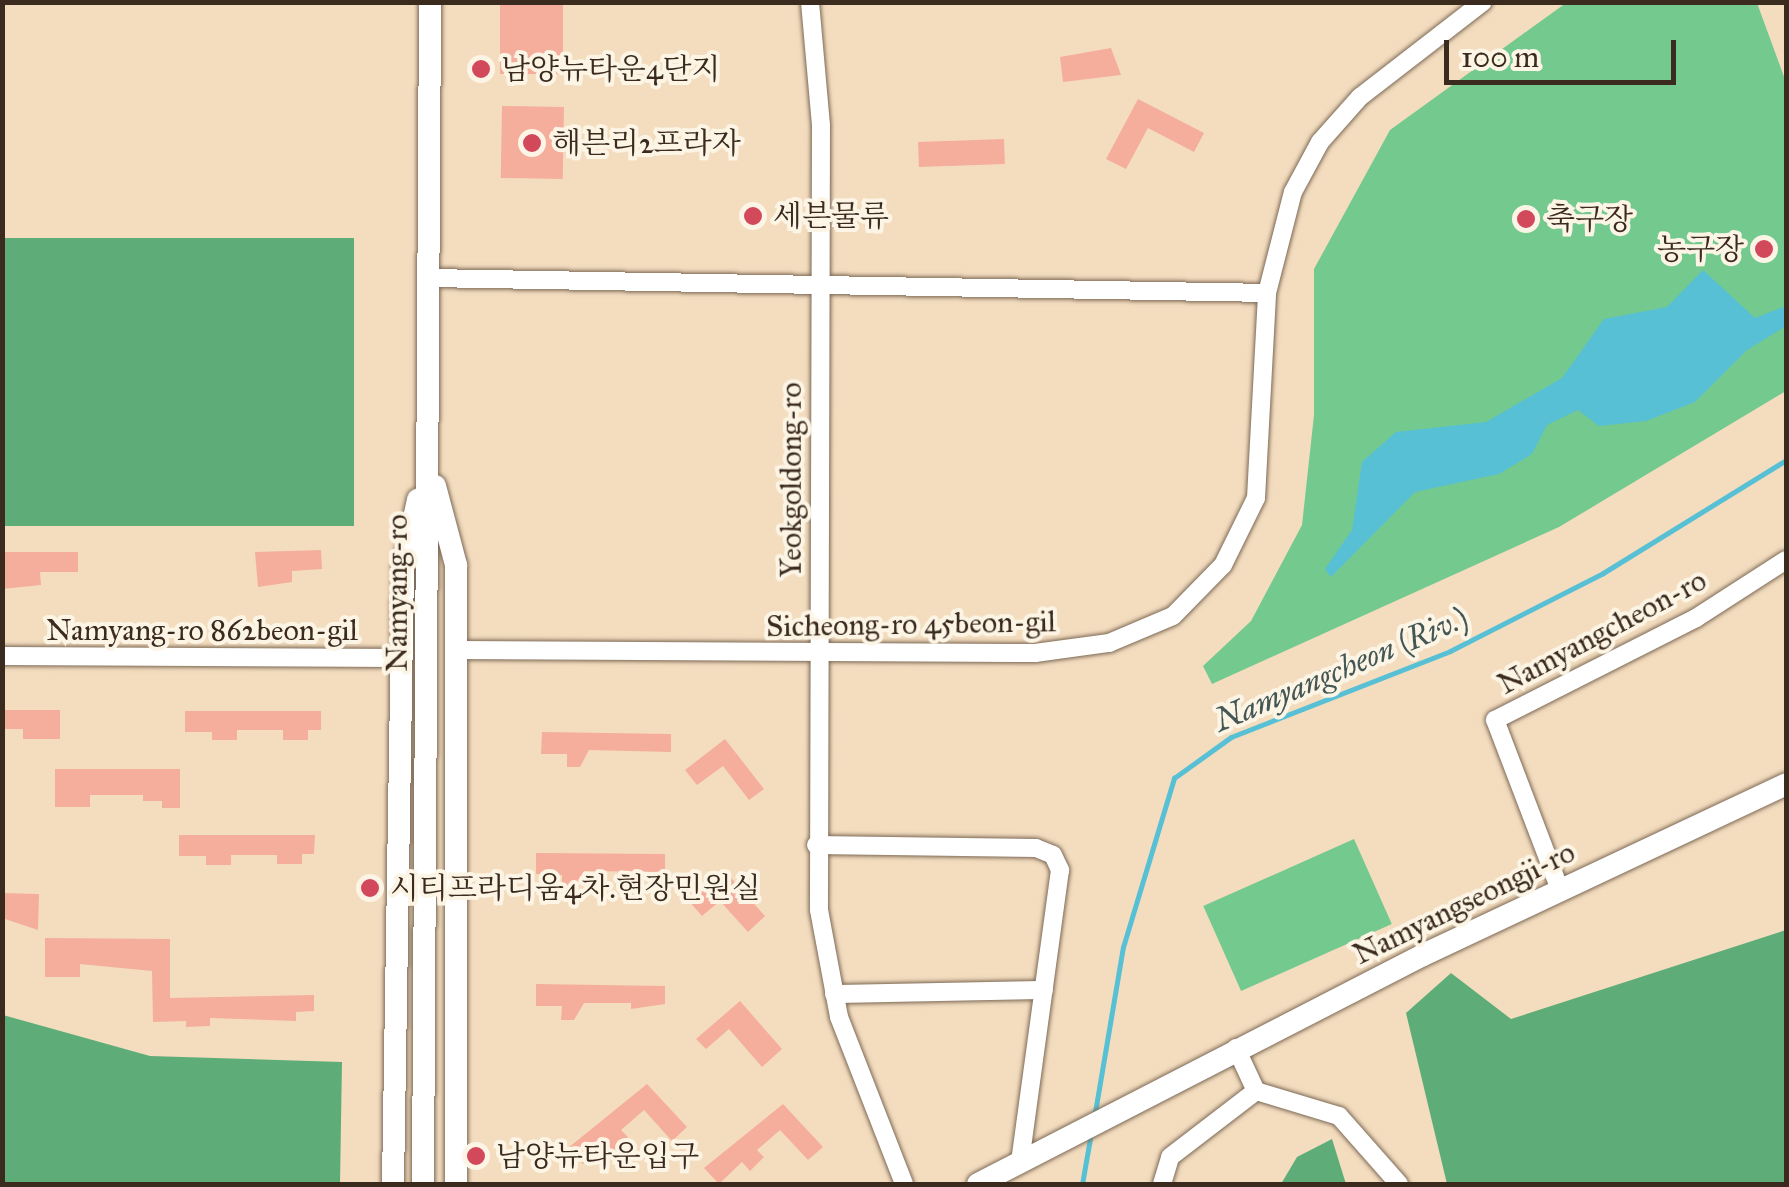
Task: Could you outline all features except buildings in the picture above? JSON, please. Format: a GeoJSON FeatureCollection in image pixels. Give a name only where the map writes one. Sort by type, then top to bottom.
{"type":"FeatureCollection","features":[{"type":"Feature","properties":{"kind":"main road","name":"Namyang-ro"},"geometry":{"type":"LineString","coordinates":[[423,1184],[430,2]]}},
{"type":"Feature","properties":{"kind":"main road"},"geometry":{"type":"LineString","coordinates":[[428,458],[456,565],[456,1184]]}},
{"type":"Feature","properties":{"kind":"main road"},"geometry":{"type":"LineString","coordinates":[[394,1184],[403,568],[428,458]]}},
{"type":"Feature","properties":{"kind":"main road","name":"Namyangseongji-ro"},"geometry":{"type":"LineString","coordinates":[[1020,1161],[1236,1048],[1786,784]]}},
{"type":"Feature","properties":{"kind":"main road"},"geometry":{"type":"LineString","coordinates":[[978,1184],[1020,1161]]}},
{"type":"Feature","properties":{"kind":"street","name":"Yeokgoldong-ro"},"geometry":{"type":"LineString","coordinates":[[810,2],[821,126],[816,845],[834,994],[856,1070],[904,1184]]}},
{"type":"Feature","properties":{"kind":"street","name":"Sicheong-ro 45beon-gil"},"geometry":{"type":"LineString","coordinates":[[456,650],[1035,653],[1109,643],[1173,616],[1222,565],[1256,498],[1267,293],[1276,240],[1320,142],[1360,97],[1483,2]]}},
{"type":"Feature","properties":{"kind":"street"},"geometry":{"type":"LineString","coordinates":[[428,278],[820,282],[1267,293]]}},
{"type":"Feature","properties":{"kind":"street","name":"Namyangcheon-ro"},"geometry":{"type":"LineString","coordinates":[[1560,890],[1494,720],[1696,618],[1786,560]]}},
{"type":"Feature","properties":{"kind":"street","name":"Namyang-ro 862beon-gil"},"geometry":{"type":"LineString","coordinates":[[2,656],[401,658]]}},
{"type":"Feature","properties":{"kind":"street"},"geometry":{"type":"LineString","coordinates":[[816,845],[1036,848],[1053,855],[1060,870],[1020,1161]]}},
{"type":"Feature","properties":{"kind":"street"},"geometry":{"type":"LineString","coordinates":[[834,994],[1044,990]]}},
{"type":"Feature","properties":{"kind":"street"},"geometry":{"type":"LineString","coordinates":[[1236,1048],[1256,1091],[1339,1116],[1399,1184]]}},
{"type":"Feature","properties":{"kind":"street"},"geometry":{"type":"LineString","coordinates":[[1162,1184],[1170,1157],[1256,1091]]}},
{"type":"Feature","properties":{"kind":"green space"},"geometry":{"type":"Polygon","coordinates":[[[1566,3],[1757,3],[1786,82],[1786,391],[1559,527],[1212,684],[1203,666],[1251,621],[1302,525],[1314,415],[1314,269],[1390,130],[1566,3]]]}},
{"type":"Feature","properties":{"kind":"green space"},"geometry":{"type":"Polygon","coordinates":[[[2,238],[354,238],[354,526],[2,526],[2,238]]]}},
{"type":"Feature","properties":{"kind":"green space"},"geometry":{"type":"Polygon","coordinates":[[[1354,839],[1392,924],[1241,991],[1203,906],[1354,839]]]}},
{"type":"Feature","properties":{"kind":"green space"},"geometry":{"type":"Polygon","coordinates":[[[1786,930],[1786,1184],[1447,1184],[1406,1013],[1451,973],[1511,1019],[1786,930]]]}},
{"type":"Feature","properties":{"kind":"green space"},"geometry":{"type":"Polygon","coordinates":[[[3,1015],[150,1056],[342,1062],[340,1184],[3,1184],[3,1015]]]}},
{"type":"Feature","properties":{"kind":"green space"},"geometry":{"type":"Polygon","coordinates":[[[1332,1139],[1346,1184],[1281,1184],[1297,1157],[1332,1139]]]}},
{"type":"Feature","properties":{"kind":"water"},"geometry":{"type":"Polygon","coordinates":[[[1703,270],[1755,318],[1786,306],[1786,326],[1747,350],[1695,402],[1646,421],[1599,426],[1578,410],[1547,425],[1532,454],[1499,474],[1415,492],[1331,577],[1325,569],[1352,530],[1362,462],[1396,432],[1486,422],[1562,378],[1604,319],[1667,307],[1703,270]]]}},
{"type":"Feature","properties":{"kind":"waterway","name":"Namyangcheon (Riv.)"},"geometry":{"type":"LineString","coordinates":[[1094,1118],[1123,947],[1174,778],[1231,737],[1450,651],[1603,573],[1786,460]]}},
{"type":"Feature","properties":{"kind":"waterway","name":"Namyangcheon (Riv.)"},"geometry":{"type":"LineString","coordinates":[[1082,1184],[1091,1133]]}},
{"type":"Feature","properties":{"kind":"place","name":"남양뉴타운4단지"},"geometry":{"type":"Point","coordinates":[481,69]}},
{"type":"Feature","properties":{"kind":"place","name":"해븐리2프라자"},"geometry":{"type":"Point","coordinates":[532,143]}},
{"type":"Feature","properties":{"kind":"place","name":"세븐물류"},"geometry":{"type":"Point","coordinates":[753,216]}},
{"type":"Feature","properties":{"kind":"place","name":"축구장"},"geometry":{"type":"Point","coordinates":[1526,219]}},
{"type":"Feature","properties":{"kind":"place","name":"농구장"},"geometry":{"type":"Point","coordinates":[1764,249]}},
{"type":"Feature","properties":{"kind":"place","name":"시티프라디움4차.현장민원실"},"geometry":{"type":"Point","coordinates":[370,888]}},
{"type":"Feature","properties":{"kind":"place","name":"남양뉴타운입구"},"geometry":{"type":"Point","coordinates":[476,1156]}}]}
